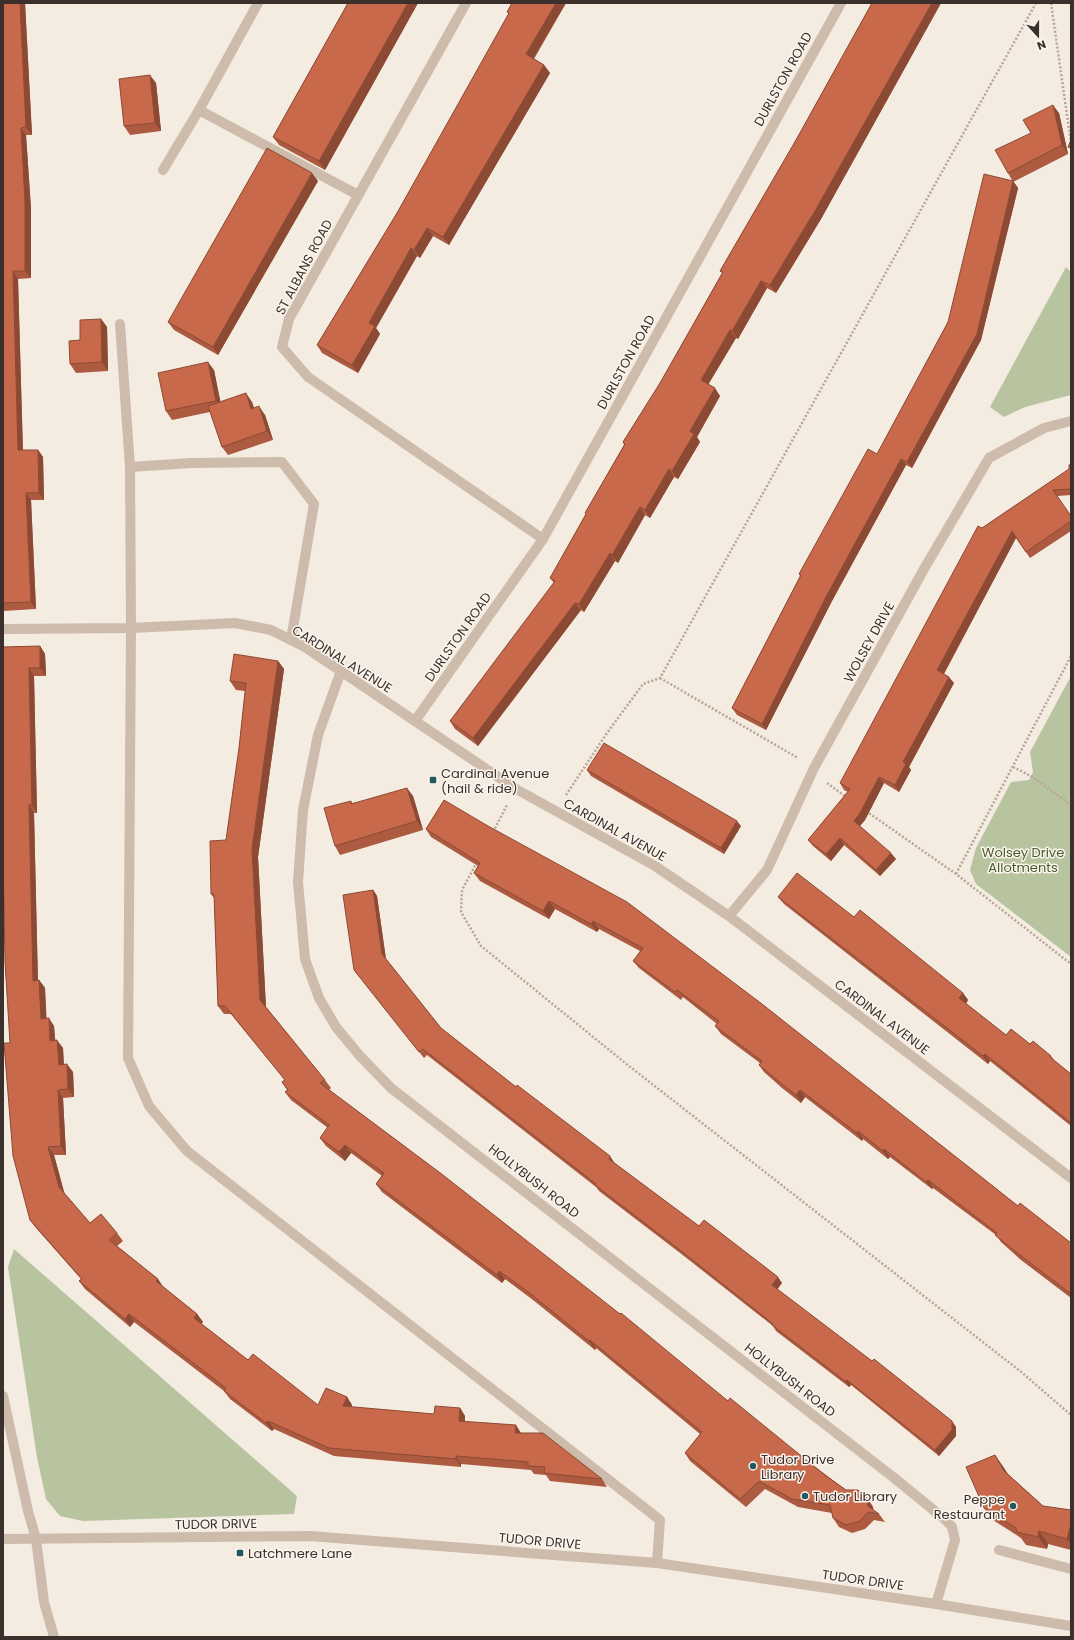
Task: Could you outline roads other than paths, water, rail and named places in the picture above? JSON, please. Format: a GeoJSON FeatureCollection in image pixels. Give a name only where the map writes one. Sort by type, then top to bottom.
{"type":"FeatureCollection","features":[{"type":"Feature","properties":{"kind":"street"},"geometry":{"type":"LineString","coordinates":[[163,170],[199,110],[258,3]]}},
{"type":"Feature","properties":{"kind":"street","name":"ST ALBANS ROAD"},"geometry":{"type":"LineString","coordinates":[[466,3],[289,319],[282,347],[308,377],[543,539]]}},
{"type":"Feature","properties":{"kind":"street","name":"DURLSTON ROAD"},"geometry":{"type":"LineString","coordinates":[[414,721],[543,539],[841,3]]}},
{"type":"Feature","properties":{"kind":"street"},"geometry":{"type":"LineString","coordinates":[[199,110],[358,195]]}},
{"type":"Feature","properties":{"kind":"street"},"geometry":{"type":"LineString","coordinates":[[120,324],[130,467],[131,628],[128,1058],[149,1106],[187,1151],[660,1520],[657,1563]]}},
{"type":"Feature","properties":{"kind":"street","name":"WOLSEY DRIVE"},"geometry":{"type":"LineString","coordinates":[[729,916],[767,870],[813,770],[924,569],[989,458],[1044,428],[1071,421]]}},
{"type":"Feature","properties":{"kind":"street"},"geometry":{"type":"LineString","coordinates":[[130,467],[191,463],[282,462],[314,504],[291,640]]}},
{"type":"Feature","properties":{"kind":"street","name":"CARDINAL AVENUE"},"geometry":{"type":"LineString","coordinates":[[3,628],[131,628],[235,623],[270,630],[291,640],[341,671],[516,789],[655,866],[729,916],[1071,1178]]}},
{"type":"Feature","properties":{"kind":"street","name":"HOLLYBUSH ROAD"},"geometry":{"type":"LineString","coordinates":[[341,671],[318,735],[303,810],[298,882],[305,959],[319,998],[336,1027],[360,1056],[390,1088],[874,1462],[947,1521],[952,1527],[955,1540],[936,1604]]}},
{"type":"Feature","properties":{"kind":"street"},"geometry":{"type":"LineString","coordinates":[[3,1396],[28,1511],[36,1539],[44,1602],[54,1637]]}},
{"type":"Feature","properties":{"kind":"street","name":"TUDOR DRIVE"},"geometry":{"type":"LineString","coordinates":[[3,1539],[310,1536],[657,1563],[936,1604],[1071,1626]]}},
{"type":"Feature","properties":{"kind":"street"},"geometry":{"type":"LineString","coordinates":[[999,1550],[1071,1569]]}},
{"type":"Feature","properties":{"kind":"place","name":"Cardinal Avenue (hail & ride)"},"geometry":{"type":"Point","coordinates":[433,780]}},
{"type":"Feature","properties":{"kind":"place","name":"Tudor Drive Library"},"geometry":{"type":"Point","coordinates":[753,1466]}},
{"type":"Feature","properties":{"kind":"place","name":"Tudor Library"},"geometry":{"type":"Point","coordinates":[805,1496]}},
{"type":"Feature","properties":{"kind":"place","name":"Peppe Restaurant"},"geometry":{"type":"Point","coordinates":[1013,1506]}},
{"type":"Feature","properties":{"kind":"place","name":"Latchmere Lane"},"geometry":{"type":"Point","coordinates":[240,1553]}},
{"type":"Feature","properties":{"kind":"park label","name":"Wolsey Drive Allotments"},"geometry":{"type":"Point","coordinates":[1023,860]}}]}
